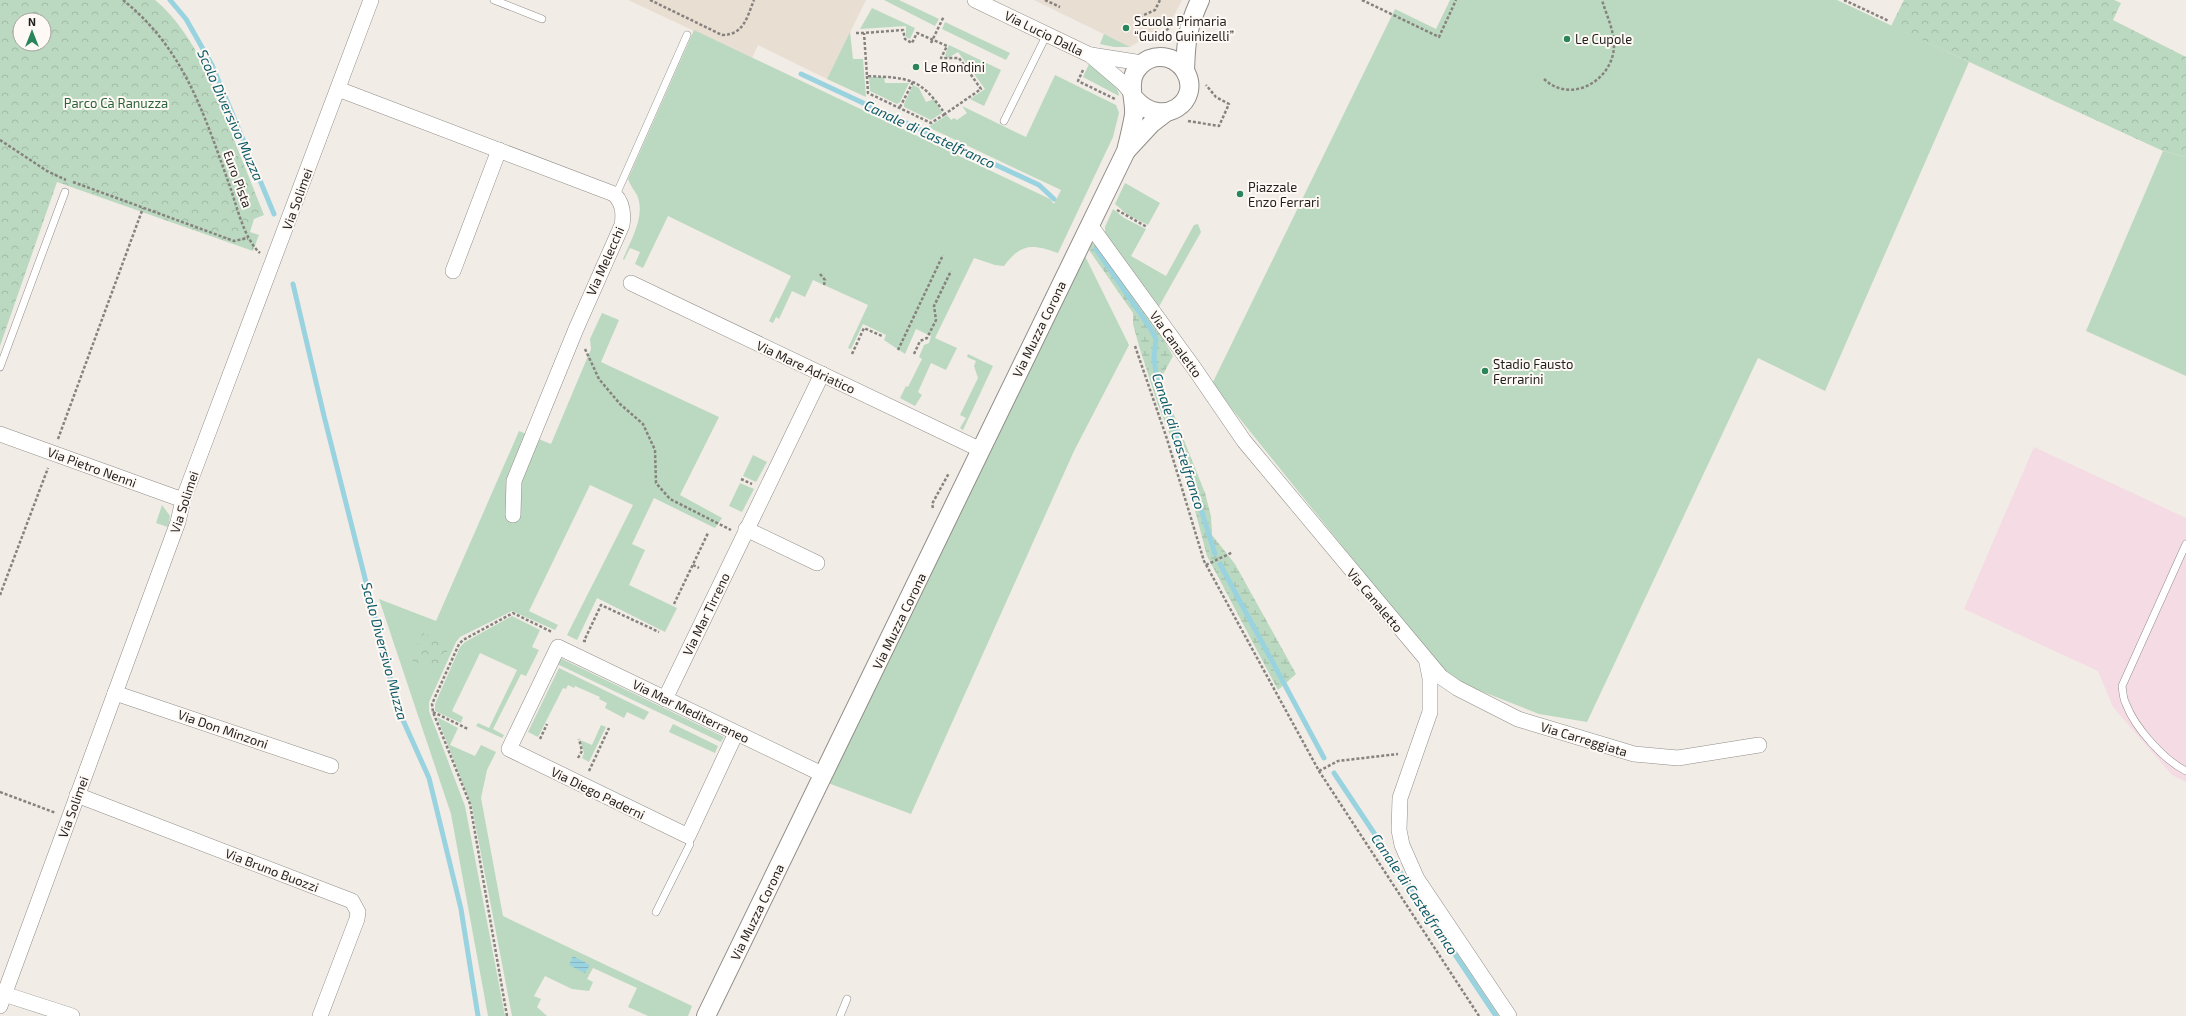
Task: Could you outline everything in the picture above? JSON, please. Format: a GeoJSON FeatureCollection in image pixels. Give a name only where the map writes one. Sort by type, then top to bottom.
{"type":"FeatureCollection","features":[{"type":"Feature","properties":{"kind":"street","name":"Via Solimei"},"geometry":{"type":"LineString","coordinates":[[2,1000],[178,522],[183,500],[275,260],[371,0]]}},
{"type":"Feature","properties":{"kind":"street","name":"Via Lucio Dalla"},"geometry":{"type":"LineString","coordinates":[[976,0],[1090,55],[1123,82],[1134,98]]}},
{"type":"Feature","properties":{"kind":"street"},"geometry":{"type":"LineString","coordinates":[[1126,151],[1134,115],[1133,78],[1150,54],[1183,24],[1200,0]]}},
{"type":"Feature","properties":{"kind":"street"},"geometry":{"type":"LineString","coordinates":[[1126,151],[1152,123],[1165,113],[1176,109],[1186,97],[1188,81],[1185,71],[1186,41],[1183,24]]}},
{"type":"Feature","properties":{"kind":"street"},"geometry":{"type":"LineString","coordinates":[[1150,54],[1170,58],[1177,62],[1185,71]]}},
{"type":"Feature","properties":{"kind":"street","name":"Via Lucio Dalla"},"geometry":{"type":"LineString","coordinates":[[1090,55],[1150,54]]}},
{"type":"Feature","properties":{"kind":"street"},"geometry":{"type":"LineString","coordinates":[[338,89],[616,196]]}},
{"type":"Feature","properties":{"kind":"street"},"geometry":{"type":"LineString","coordinates":[[1134,98],[1146,110],[1165,113]]}},
{"type":"Feature","properties":{"kind":"street"},"geometry":{"type":"LineString","coordinates":[[453,271],[499,150]]}},
{"type":"Feature","properties":{"kind":"street","name":"Via Muzza Corona"},"geometry":{"type":"LineString","coordinates":[[706,1016],[1126,151]]}},
{"type":"Feature","properties":{"kind":"street","name":"Via Melecchi"},"geometry":{"type":"LineString","coordinates":[[513,515],[514,481],[576,329],[622,225],[622,208],[620,200],[616,196]]}},
{"type":"Feature","properties":{"kind":"street","name":"Via Canaletto"},"geometry":{"type":"LineString","coordinates":[[1090,225],[1194,368],[1244,441],[1427,663]]}},
{"type":"Feature","properties":{"kind":"street","name":"Via Mare Adriatico"},"geometry":{"type":"LineString","coordinates":[[631,283],[981,450]]}},
{"type":"Feature","properties":{"kind":"street","name":"Via Mar Tirreno"},"geometry":{"type":"LineString","coordinates":[[665,699],[822,374]]}},
{"type":"Feature","properties":{"kind":"street","name":"Via Pietro Nenni"},"geometry":{"type":"LineString","coordinates":[[0,434],[183,500]]}},
{"type":"Feature","properties":{"kind":"street"},"geometry":{"type":"LineString","coordinates":[[745,533],[817,563]]}},
{"type":"Feature","properties":{"kind":"street","name":"Via Mar Mediterraneo"},"geometry":{"type":"LineString","coordinates":[[558,647],[824,775]]}},
{"type":"Feature","properties":{"kind":"street","name":"Via Diego Paderni"},"geometry":{"type":"LineString","coordinates":[[558,647],[509,749],[688,836]]}},
{"type":"Feature","properties":{"kind":"street"},"geometry":{"type":"LineString","coordinates":[[1427,663],[1430,678],[1430,712],[1400,798],[1399,830],[1402,845],[1417,878],[1509,1016]]}},
{"type":"Feature","properties":{"kind":"street","name":"Via Carreggiata"},"geometry":{"type":"LineString","coordinates":[[1427,663],[1440,677],[1457,688],[1518,719],[1613,749],[1634,754],[1678,758],[1759,745]]}},
{"type":"Feature","properties":{"kind":"street","name":"Via Don Minzoni"},"geometry":{"type":"LineString","coordinates":[[115,693],[332,766]]}},
{"type":"Feature","properties":{"kind":"street"},"geometry":{"type":"LineString","coordinates":[[688,836],[736,733]]}},
{"type":"Feature","properties":{"kind":"street","name":"Via Bruno Buozzi"},"geometry":{"type":"LineString","coordinates":[[77,795],[352,902],[358,912],[320,1016]]}},
{"type":"Feature","properties":{"kind":"street"},"geometry":{"type":"LineString","coordinates":[[2,1000],[72,1016]]}},
{"type":"Feature","properties":{"kind":"lane"},"geometry":{"type":"LineString","coordinates":[[494,0],[542,19]]}},
{"type":"Feature","properties":{"kind":"lane"},"geometry":{"type":"LineString","coordinates":[[1004,121],[1047,34]]}},
{"type":"Feature","properties":{"kind":"lane"},"geometry":{"type":"LineString","coordinates":[[616,196],[687,35]]}},
{"type":"Feature","properties":{"kind":"lane"},"geometry":{"type":"LineString","coordinates":[[0,367],[65,192]]}},
{"type":"Feature","properties":{"kind":"lane"},"geometry":{"type":"LineString","coordinates":[[2186,544],[2122,686],[2126,704],[2140,730],[2177,766],[2186,771]]}},
{"type":"Feature","properties":{"kind":"lane"},"geometry":{"type":"LineString","coordinates":[[656,912],[690,844],[688,836]]}},
{"type":"Feature","properties":{"kind":"lane"},"geometry":{"type":"LineString","coordinates":[[840,1016],[847,999]]}},
{"type":"Feature","properties":{"kind":"path","name":"Euro Pista"},"geometry":{"type":"LineString","coordinates":[[123,0],[155,30],[181,65],[211,134],[248,238],[258,252],[275,260]]}},
{"type":"Feature","properties":{"kind":"path"},"geometry":{"type":"LineString","coordinates":[[650,0],[722,35],[732,35],[744,26],[754,0]]}},
{"type":"Feature","properties":{"kind":"path"},"geometry":{"type":"LineString","coordinates":[[1045,0],[1060,7]]}},
{"type":"Feature","properties":{"kind":"path"},"geometry":{"type":"LineString","coordinates":[[1136,19],[1155,10],[1160,0]]}},
{"type":"Feature","properties":{"kind":"path"},"geometry":{"type":"LineString","coordinates":[[1362,0],[1438,37],[1456,0]]}},
{"type":"Feature","properties":{"kind":"path"},"geometry":{"type":"LineString","coordinates":[[1544,79],[1551,86],[1567,89],[1581,88],[1596,82],[1606,72],[1612,58],[1614,45],[1602,0]]}},
{"type":"Feature","properties":{"kind":"path"},"geometry":{"type":"LineString","coordinates":[[1844,0],[1889,21]]}},
{"type":"Feature","properties":{"kind":"path"},"geometry":{"type":"LineString","coordinates":[[932,41],[944,16]]}},
{"type":"Feature","properties":{"kind":"path"},"geometry":{"type":"LineString","coordinates":[[1150,54],[1161,35],[1183,24]]}},
{"type":"Feature","properties":{"kind":"path"},"geometry":{"type":"LineString","coordinates":[[856,33],[903,30],[905,39],[912,43],[917,33],[932,41],[947,46],[941,58],[959,58],[981,89],[931,123],[868,93],[864,33]]}},
{"type":"Feature","properties":{"kind":"path"},"geometry":{"type":"LineString","coordinates":[[867,76],[905,78],[921,86],[935,98],[945,114]]}},
{"type":"Feature","properties":{"kind":"path"},"geometry":{"type":"LineString","coordinates":[[900,108],[912,82]]}},
{"type":"Feature","properties":{"kind":"path"},"geometry":{"type":"LineString","coordinates":[[1184,122],[1204,122],[1219,126],[1229,104],[1216,97],[1205,83]]}},
{"type":"Feature","properties":{"kind":"path"},"geometry":{"type":"LineString","coordinates":[[0,140],[31,162],[60,178],[234,241],[248,238]]}},
{"type":"Feature","properties":{"kind":"path"},"geometry":{"type":"LineString","coordinates":[[1103,198],[1123,215],[1147,227]]}},
{"type":"Feature","properties":{"kind":"path"},"geometry":{"type":"LineString","coordinates":[[0,595],[143,208]]}},
{"type":"Feature","properties":{"kind":"path"},"geometry":{"type":"LineString","coordinates":[[898,350],[943,255]]}},
{"type":"Feature","properties":{"kind":"path"},"geometry":{"type":"LineString","coordinates":[[914,354],[920,341],[927,338],[936,320],[934,306],[951,271]]}},
{"type":"Feature","properties":{"kind":"path"},"geometry":{"type":"LineString","coordinates":[[820,274],[825,280],[824,285]]}},
{"type":"Feature","properties":{"kind":"path"},"geometry":{"type":"LineString","coordinates":[[852,354],[864,328],[882,336]]}},
{"type":"Feature","properties":{"kind":"path"},"geometry":{"type":"LineString","coordinates":[[576,329],[599,379],[620,404],[643,424],[655,450],[656,483],[670,499],[745,533]]}},
{"type":"Feature","properties":{"kind":"path"},"geometry":{"type":"LineString","coordinates":[[1136,346],[1206,565],[1319,771],[1479,1016]]}},
{"type":"Feature","properties":{"kind":"path"},"geometry":{"type":"LineString","coordinates":[[741,479],[750,483]]}},
{"type":"Feature","properties":{"kind":"path"},"geometry":{"type":"LineString","coordinates":[[674,604],[708,533]]}},
{"type":"Feature","properties":{"kind":"path"},"geometry":{"type":"LineString","coordinates":[[1206,565],[1233,552]]}},
{"type":"Feature","properties":{"kind":"path"},"geometry":{"type":"LineString","coordinates":[[693,565],[699,568]]}},
{"type":"Feature","properties":{"kind":"path"},"geometry":{"type":"LineString","coordinates":[[591,644],[584,640],[601,605],[659,632]]}},
{"type":"Feature","properties":{"kind":"path"},"geometry":{"type":"LineString","coordinates":[[433,712],[468,729]]}},
{"type":"Feature","properties":{"kind":"path"},"geometry":{"type":"LineString","coordinates":[[540,739],[547,724]]}},
{"type":"Feature","properties":{"kind":"path"},"geometry":{"type":"LineString","coordinates":[[582,785],[609,728]]}},
{"type":"Feature","properties":{"kind":"path"},"geometry":{"type":"LineString","coordinates":[[578,758],[582,751],[579,739]]}},
{"type":"Feature","properties":{"kind":"path"},"geometry":{"type":"LineString","coordinates":[[1319,771],[1338,761],[1417,752]]}},
{"type":"Feature","properties":{"kind":"path"},"geometry":{"type":"LineString","coordinates":[[0,792],[69,818]]}},
{"type":"Feature","properties":{"kind":"shaded area"},"geometry":{"type":"Polygon","coordinates":[[[628,0],[866,0],[827,79],[758,45],[752,58],[628,0]]]}},
{"type":"Feature","properties":{"kind":"shaded area","name":"Scuola Primaria “Guido Guinizelli”"},"geometry":{"type":"Polygon","coordinates":[[[1034,0],[1182,0],[1171,21],[1130,47],[1034,0]]]}},
{"type":"Feature","properties":{"kind":"shaded area"},"geometry":{"type":"Polygon","coordinates":[[[2034,447],[2186,518],[2186,782],[2172,775],[2113,707],[2098,671],[1964,609],[2034,447]]]}},
{"type":"Feature","properties":{"kind":"green space","name":"Parco Cà Ranuzza"},"geometry":{"type":"Polygon","coordinates":[[[0,0],[155,0],[170,14],[183,31],[205,67],[264,215],[254,219],[250,232],[259,235],[253,251],[57,182],[0,346],[0,0]]]}},
{"type":"Feature","properties":{"kind":"green space"},"geometry":{"type":"Polygon","coordinates":[[[884,0],[899,0],[939,19],[935,26],[884,0]]]}},
{"type":"Feature","properties":{"kind":"green space","name":"Stadio Fausto Ferrarini"},"geometry":{"type":"Polygon","coordinates":[[[1450,0],[1837,0],[1969,62],[1825,391],[1758,358],[1587,722],[1539,714],[1468,686],[1445,674],[1212,384],[1395,9],[1436,29],[1450,0]]]}},
{"type":"Feature","properties":{"kind":"green space"},"geometry":{"type":"Polygon","coordinates":[[[1904,0],[2114,0],[2121,3],[2113,20],[2186,57],[2186,157],[2163,151],[1891,26],[1904,0]]]}},
{"type":"Feature","properties":{"kind":"green space"},"geometry":{"type":"Polygon","coordinates":[[[872,8],[915,28],[910,39],[906,37],[906,26],[860,29],[872,8]]]}},
{"type":"Feature","properties":{"kind":"green space"},"geometry":{"type":"Polygon","coordinates":[[[945,22],[1010,53],[1006,60],[942,29],[945,22]]]}},
{"type":"Feature","properties":{"kind":"green space"},"geometry":{"type":"Polygon","coordinates":[[[694,30],[1050,199],[1054,204],[1061,190],[928,127],[947,115],[951,120],[954,118],[957,120],[967,113],[962,106],[1026,137],[1055,75],[1116,105],[1119,113],[1113,137],[1058,253],[1034,247],[1022,249],[1010,258],[1004,266],[995,265],[974,258],[935,338],[957,348],[946,370],[931,363],[918,392],[922,395],[915,406],[900,398],[906,386],[908,387],[922,359],[919,357],[924,345],[929,343],[931,336],[916,329],[905,354],[884,340],[886,335],[863,324],[851,349],[848,348],[868,305],[813,280],[805,297],[792,291],[779,319],[776,317],[773,323],[769,321],[791,276],[668,216],[643,268],[635,264],[640,252],[630,248],[624,260],[623,259],[636,228],[640,211],[637,195],[628,179],[694,30]]]}},
{"type":"Feature","properties":{"kind":"green space"},"geometry":{"type":"Polygon","coordinates":[[[850,32],[853,59],[863,59],[866,97],[827,79],[850,32]]]}},
{"type":"Feature","properties":{"kind":"green space"},"geometry":{"type":"Polygon","coordinates":[[[1104,34],[1130,47],[1114,47],[1100,44],[1104,34]]]}},
{"type":"Feature","properties":{"kind":"green space"},"geometry":{"type":"Polygon","coordinates":[[[949,45],[1001,70],[984,106],[970,99],[985,89],[958,52],[948,58],[945,55],[949,45]]]}},
{"type":"Feature","properties":{"kind":"green space"},"geometry":{"type":"Polygon","coordinates":[[[1089,64],[1116,86],[1119,96],[1083,77],[1089,64]]]}},
{"type":"Feature","properties":{"kind":"green space"},"geometry":{"type":"Polygon","coordinates":[[[869,77],[884,77],[885,83],[909,83],[900,102],[897,104],[870,91],[869,77]]]}},
{"type":"Feature","properties":{"kind":"green space"},"geometry":{"type":"Polygon","coordinates":[[[913,85],[919,88],[926,102],[934,99],[942,113],[931,120],[904,107],[913,85]]]}},
{"type":"Feature","properties":{"kind":"green space"},"geometry":{"type":"Polygon","coordinates":[[[2163,151],[2186,157],[2186,376],[2086,331],[2163,151]]]}},
{"type":"Feature","properties":{"kind":"green space"},"geometry":{"type":"Polygon","coordinates":[[[1125,183],[1160,203],[1148,225],[1128,215],[1115,204],[1125,183]]]}},
{"type":"Feature","properties":{"kind":"green space"},"geometry":{"type":"Polygon","coordinates":[[[1113,209],[1124,218],[1146,229],[1131,256],[1166,276],[1194,225],[1198,224],[1201,232],[1157,310],[1105,234],[1105,227],[1113,209]]]}},
{"type":"Feature","properties":{"kind":"green space"},"geometry":{"type":"Polygon","coordinates":[[[1092,243],[1096,245],[1156,327],[1173,356],[1160,380],[1205,493],[1211,516],[1212,535],[1235,564],[1296,674],[1278,690],[1207,556],[1186,476],[1157,402],[1139,346],[1133,324],[1133,313],[1089,250],[1092,243]]]}},
{"type":"Feature","properties":{"kind":"green space"},"geometry":{"type":"Polygon","coordinates":[[[1084,254],[1129,345],[1074,451],[911,814],[828,783],[1084,254]]]}},
{"type":"Feature","properties":{"kind":"green space"},"geometry":{"type":"Polygon","coordinates":[[[602,313],[619,320],[601,362],[719,417],[680,495],[722,518],[715,528],[654,498],[632,544],[645,550],[629,585],[677,608],[665,632],[597,598],[577,640],[567,635],[633,505],[590,485],[529,611],[558,625],[555,630],[512,611],[460,637],[456,642],[429,702],[429,711],[465,806],[505,1016],[488,1016],[451,814],[379,599],[436,621],[519,431],[551,444],[591,349],[590,339],[602,313]]]}},
{"type":"Feature","properties":{"kind":"green space"},"geometry":{"type":"Polygon","coordinates":[[[968,354],[993,366],[963,430],[960,428],[966,418],[960,415],[978,378],[974,366],[976,361],[967,357],[968,354]]]}},
{"type":"Feature","properties":{"kind":"green space"},"geometry":{"type":"Polygon","coordinates":[[[753,455],[767,462],[756,482],[743,476],[753,455]]]}},
{"type":"Feature","properties":{"kind":"green space"},"geometry":{"type":"Polygon","coordinates":[[[740,483],[754,489],[742,512],[729,506],[740,483]]]}},
{"type":"Feature","properties":{"kind":"green space"},"geometry":{"type":"Polygon","coordinates":[[[162,505],[170,516],[168,527],[156,523],[162,505]]]}},
{"type":"Feature","properties":{"kind":"green space"},"geometry":{"type":"Polygon","coordinates":[[[512,616],[540,630],[532,647],[539,650],[526,676],[521,674],[493,729],[504,735],[502,738],[476,726],[478,723],[489,728],[517,670],[480,653],[452,711],[463,717],[461,723],[435,711],[435,704],[460,647],[465,642],[512,616]]]}},
{"type":"Feature","properties":{"kind":"green space"},"geometry":{"type":"Polygon","coordinates":[[[423,633],[450,645],[438,672],[410,660],[423,633]]]}},
{"type":"Feature","properties":{"kind":"green space"},"geometry":{"type":"Polygon","coordinates":[[[558,657],[724,737],[721,742],[555,663],[558,657]]]}},
{"type":"Feature","properties":{"kind":"green space"},"geometry":{"type":"Polygon","coordinates":[[[559,668],[649,712],[644,720],[627,712],[624,718],[605,708],[607,703],[599,699],[600,697],[575,686],[574,688],[568,685],[566,689],[563,688],[538,737],[528,732],[559,668]]]}},
{"type":"Feature","properties":{"kind":"green space"},"geometry":{"type":"Polygon","coordinates":[[[437,717],[458,728],[450,745],[475,756],[481,745],[496,752],[487,770],[481,798],[503,916],[692,1006],[688,1016],[648,1016],[628,1007],[637,988],[593,968],[587,979],[593,982],[589,991],[572,989],[545,976],[534,996],[541,999],[537,1007],[547,1016],[512,1016],[472,807],[437,717]]]}},
{"type":"Feature","properties":{"kind":"green space"},"geometry":{"type":"Polygon","coordinates":[[[673,724],[718,746],[715,753],[669,732],[673,724]]]}},
{"type":"Feature","properties":{"kind":"green space"},"geometry":{"type":"Polygon","coordinates":[[[601,725],[606,727],[589,762],[582,758],[584,753],[580,740],[592,745],[601,725]]]}},
{"type":"Feature","properties":{"kind":"water"},"geometry":{"type":"Polygon","coordinates":[[[573,956],[590,965],[585,973],[569,965],[573,956]]]}},
{"type":"Feature","properties":{"kind":"waterway","name":"Scolo Diversivo Muzza"},"geometry":{"type":"LineString","coordinates":[[170,0],[186,19],[212,65],[274,214]]}},
{"type":"Feature","properties":{"kind":"waterway","name":"Canale di Castelfranco"},"geometry":{"type":"LineString","coordinates":[[801,74],[1039,185],[1054,199]]}},
{"type":"Feature","properties":{"kind":"waterway","name":"Canale di Castelfranco"},"geometry":{"type":"LineString","coordinates":[[1096,249],[1151,329],[1156,339],[1154,357],[1157,382],[1178,436],[1215,554]]}},
{"type":"Feature","properties":{"kind":"waterway","name":"Scolo Diversivo Muzza"},"geometry":{"type":"LineString","coordinates":[[293,284],[324,416],[398,709],[429,778],[461,909],[478,1016]]}},
{"type":"Feature","properties":{"kind":"waterway","name":"Canale di Castelfranco"},"geometry":{"type":"LineString","coordinates":[[1220,564],[1324,758]]}},
{"type":"Feature","properties":{"kind":"waterway","name":"Canale di Castelfranco"},"geometry":{"type":"LineString","coordinates":[[1334,773],[1496,1016]]}},
{"type":"Feature","properties":{"kind":"place","name":"Scuola Primaria “Guido Guinizelli”"},"geometry":{"type":"Point","coordinates":[1126,28]}},
{"type":"Feature","properties":{"kind":"place","name":"Le Cupole"},"geometry":{"type":"Point","coordinates":[1567,39]}},
{"type":"Feature","properties":{"kind":"place","name":"Le Rondini"},"geometry":{"type":"Point","coordinates":[916,67]}},
{"type":"Feature","properties":{"kind":"place","name":"Piazzale Enzo Ferrari"},"geometry":{"type":"Point","coordinates":[1240,194]}},
{"type":"Feature","properties":{"kind":"place","name":"Stadio Fausto Ferrarini"},"geometry":{"type":"Point","coordinates":[1485,371]}}]}
